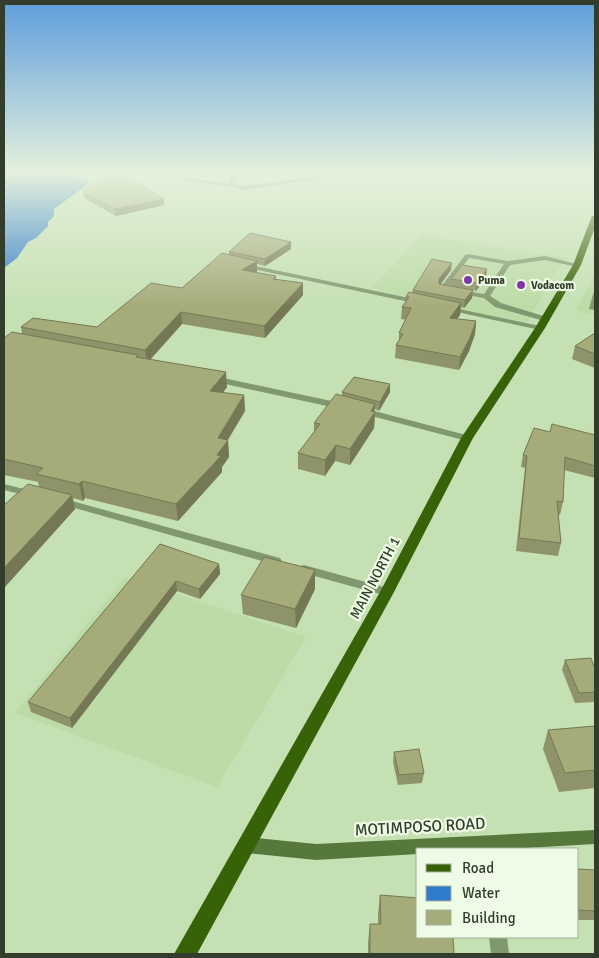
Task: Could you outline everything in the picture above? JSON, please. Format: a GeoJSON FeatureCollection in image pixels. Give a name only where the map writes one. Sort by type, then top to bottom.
{"type":"FeatureCollection","features":[{"type":"Feature","properties":{"kind":"main road","name":"MAIN NORTH 1"},"geometry":{"type":"LineString","coordinates":[[185,954],[387,592],[467,438],[542,323],[577,265],[595,218]]}},
{"type":"Feature","properties":{"kind":"street"},"geometry":{"type":"LineString","coordinates":[[542,323],[498,305],[486,296],[442,289],[466,256],[508,263],[545,258],[577,265]]}},
{"type":"Feature","properties":{"kind":"street"},"geometry":{"type":"LineString","coordinates":[[486,296],[508,263]]}},
{"type":"Feature","properties":{"kind":"street"},"geometry":{"type":"LineString","coordinates":[[241,265],[423,303]]}},
{"type":"Feature","properties":{"kind":"street"},"geometry":{"type":"LineString","coordinates":[[442,307],[542,323]]}},
{"type":"Feature","properties":{"kind":"street"},"geometry":{"type":"LineString","coordinates":[[206,378],[347,407]]}},
{"type":"Feature","properties":{"kind":"street"},"geometry":{"type":"LineString","coordinates":[[356,410],[467,438]]}},
{"type":"Feature","properties":{"kind":"street"},"geometry":{"type":"LineString","coordinates":[[4,487],[387,592]]}},
{"type":"Feature","properties":{"kind":"street","name":"MOTIMPOSO ROAD"},"geometry":{"type":"LineString","coordinates":[[429,848],[485,846],[595,837]]}},
{"type":"Feature","properties":{"kind":"street","name":"MOTIMPOSO ROAD"},"geometry":{"type":"LineString","coordinates":[[247,845],[316,852],[416,848]]}},
{"type":"Feature","properties":{"kind":"street"},"geometry":{"type":"LineString","coordinates":[[498,938],[500,954]]}},
{"type":"Feature","properties":{"kind":"shaded area"},"geometry":{"type":"Polygon","coordinates":[[[422,235],[566,258],[554,275],[526,325],[372,288],[422,235]]]}},
{"type":"Feature","properties":{"kind":"shaded area"},"geometry":{"type":"Polygon","coordinates":[[[595,273],[595,315],[576,310],[595,273]]]}},
{"type":"Feature","properties":{"kind":"shaded area"},"geometry":{"type":"Polygon","coordinates":[[[125,577],[306,637],[217,787],[15,713],[125,577]]]}},
{"type":"Feature","properties":{"kind":"water"},"geometry":{"type":"Polygon","coordinates":[[[4,218],[52,218],[48,222],[48,226],[36,238],[28,242],[17,258],[4,268],[4,218]]]}},
{"type":"Feature","properties":{"kind":"building"},"geometry":{"type":"Polygon","coordinates":[[[250,233],[291,242],[265,259],[229,252],[250,233]]]}},
{"type":"Feature","properties":{"kind":"building"},"geometry":{"type":"Polygon","coordinates":[[[222,253],[257,261],[242,270],[276,276],[273,279],[303,283],[264,326],[181,312],[145,350],[21,327],[33,318],[97,327],[151,283],[182,288],[222,253]]]}},
{"type":"Feature","properties":{"kind":"building"},"geometry":{"type":"Polygon","coordinates":[[[432,259],[452,263],[439,279],[439,284],[473,290],[465,300],[413,290],[432,259]]]}},
{"type":"Feature","properties":{"kind":"building"},"geometry":{"type":"Polygon","coordinates":[[[462,265],[487,269],[477,283],[451,279],[462,265]]]}},
{"type":"Feature","properties":{"kind":"building"},"geometry":{"type":"Polygon","coordinates":[[[409,292],[461,303],[450,318],[476,321],[460,357],[396,345],[403,334],[399,333],[411,308],[402,307],[409,297],[406,297],[409,292]]]}},
{"type":"Feature","properties":{"kind":"building"},"geometry":{"type":"Polygon","coordinates":[[[12,332],[138,355],[136,357],[226,372],[210,391],[244,395],[218,438],[228,440],[217,455],[221,456],[176,504],[82,481],[79,484],[36,474],[43,468],[4,459],[4,338],[12,332]]]}},
{"type":"Feature","properties":{"kind":"building"},"geometry":{"type":"Polygon","coordinates":[[[595,333],[595,354],[575,346],[595,333]]]}},
{"type":"Feature","properties":{"kind":"building"},"geometry":{"type":"Polygon","coordinates":[[[354,377],[390,384],[380,402],[342,392],[354,377]]]}},
{"type":"Feature","properties":{"kind":"building"},"geometry":{"type":"Polygon","coordinates":[[[336,394],[375,404],[371,411],[375,412],[350,449],[336,445],[325,460],[298,453],[320,424],[314,423],[336,394]]]}},
{"type":"Feature","properties":{"kind":"building"},"geometry":{"type":"Polygon","coordinates":[[[552,424],[595,435],[595,466],[565,457],[563,502],[557,501],[561,543],[519,538],[527,456],[523,455],[534,428],[550,432],[552,424]]]}},
{"type":"Feature","properties":{"kind":"building"},"geometry":{"type":"Polygon","coordinates":[[[28,484],[72,495],[4,568],[4,505],[28,484]]]}},
{"type":"Feature","properties":{"kind":"building"},"geometry":{"type":"Polygon","coordinates":[[[160,544],[219,564],[199,589],[176,581],[70,718],[28,702],[160,544]]]}},
{"type":"Feature","properties":{"kind":"building"},"geometry":{"type":"Polygon","coordinates":[[[264,557],[315,570],[295,609],[241,595],[264,557]]]}},
{"type":"Feature","properties":{"kind":"building"},"geometry":{"type":"Polygon","coordinates":[[[591,658],[595,669],[595,692],[579,693],[565,660],[591,658]]]}},
{"type":"Feature","properties":{"kind":"building"},"geometry":{"type":"Polygon","coordinates":[[[595,726],[595,770],[565,773],[548,730],[595,726]]]}},
{"type":"Feature","properties":{"kind":"building"},"geometry":{"type":"Polygon","coordinates":[[[419,749],[424,773],[399,775],[394,752],[419,749]]]}},
{"type":"Feature","properties":{"kind":"building"},"geometry":{"type":"Polygon","coordinates":[[[579,869],[595,870],[595,911],[579,910],[579,869]]]}},
{"type":"Feature","properties":{"kind":"building"},"geometry":{"type":"Polygon","coordinates":[[[380,895],[416,898],[416,938],[453,938],[454,954],[370,954],[370,924],[381,924],[380,895]]]}},
{"type":"Feature","properties":{"kind":"place","name":"Puma"},"geometry":{"type":"Point","coordinates":[468,280]}},
{"type":"Feature","properties":{"kind":"place","name":"Vodacom"},"geometry":{"type":"Point","coordinates":[521,285]}}]}
